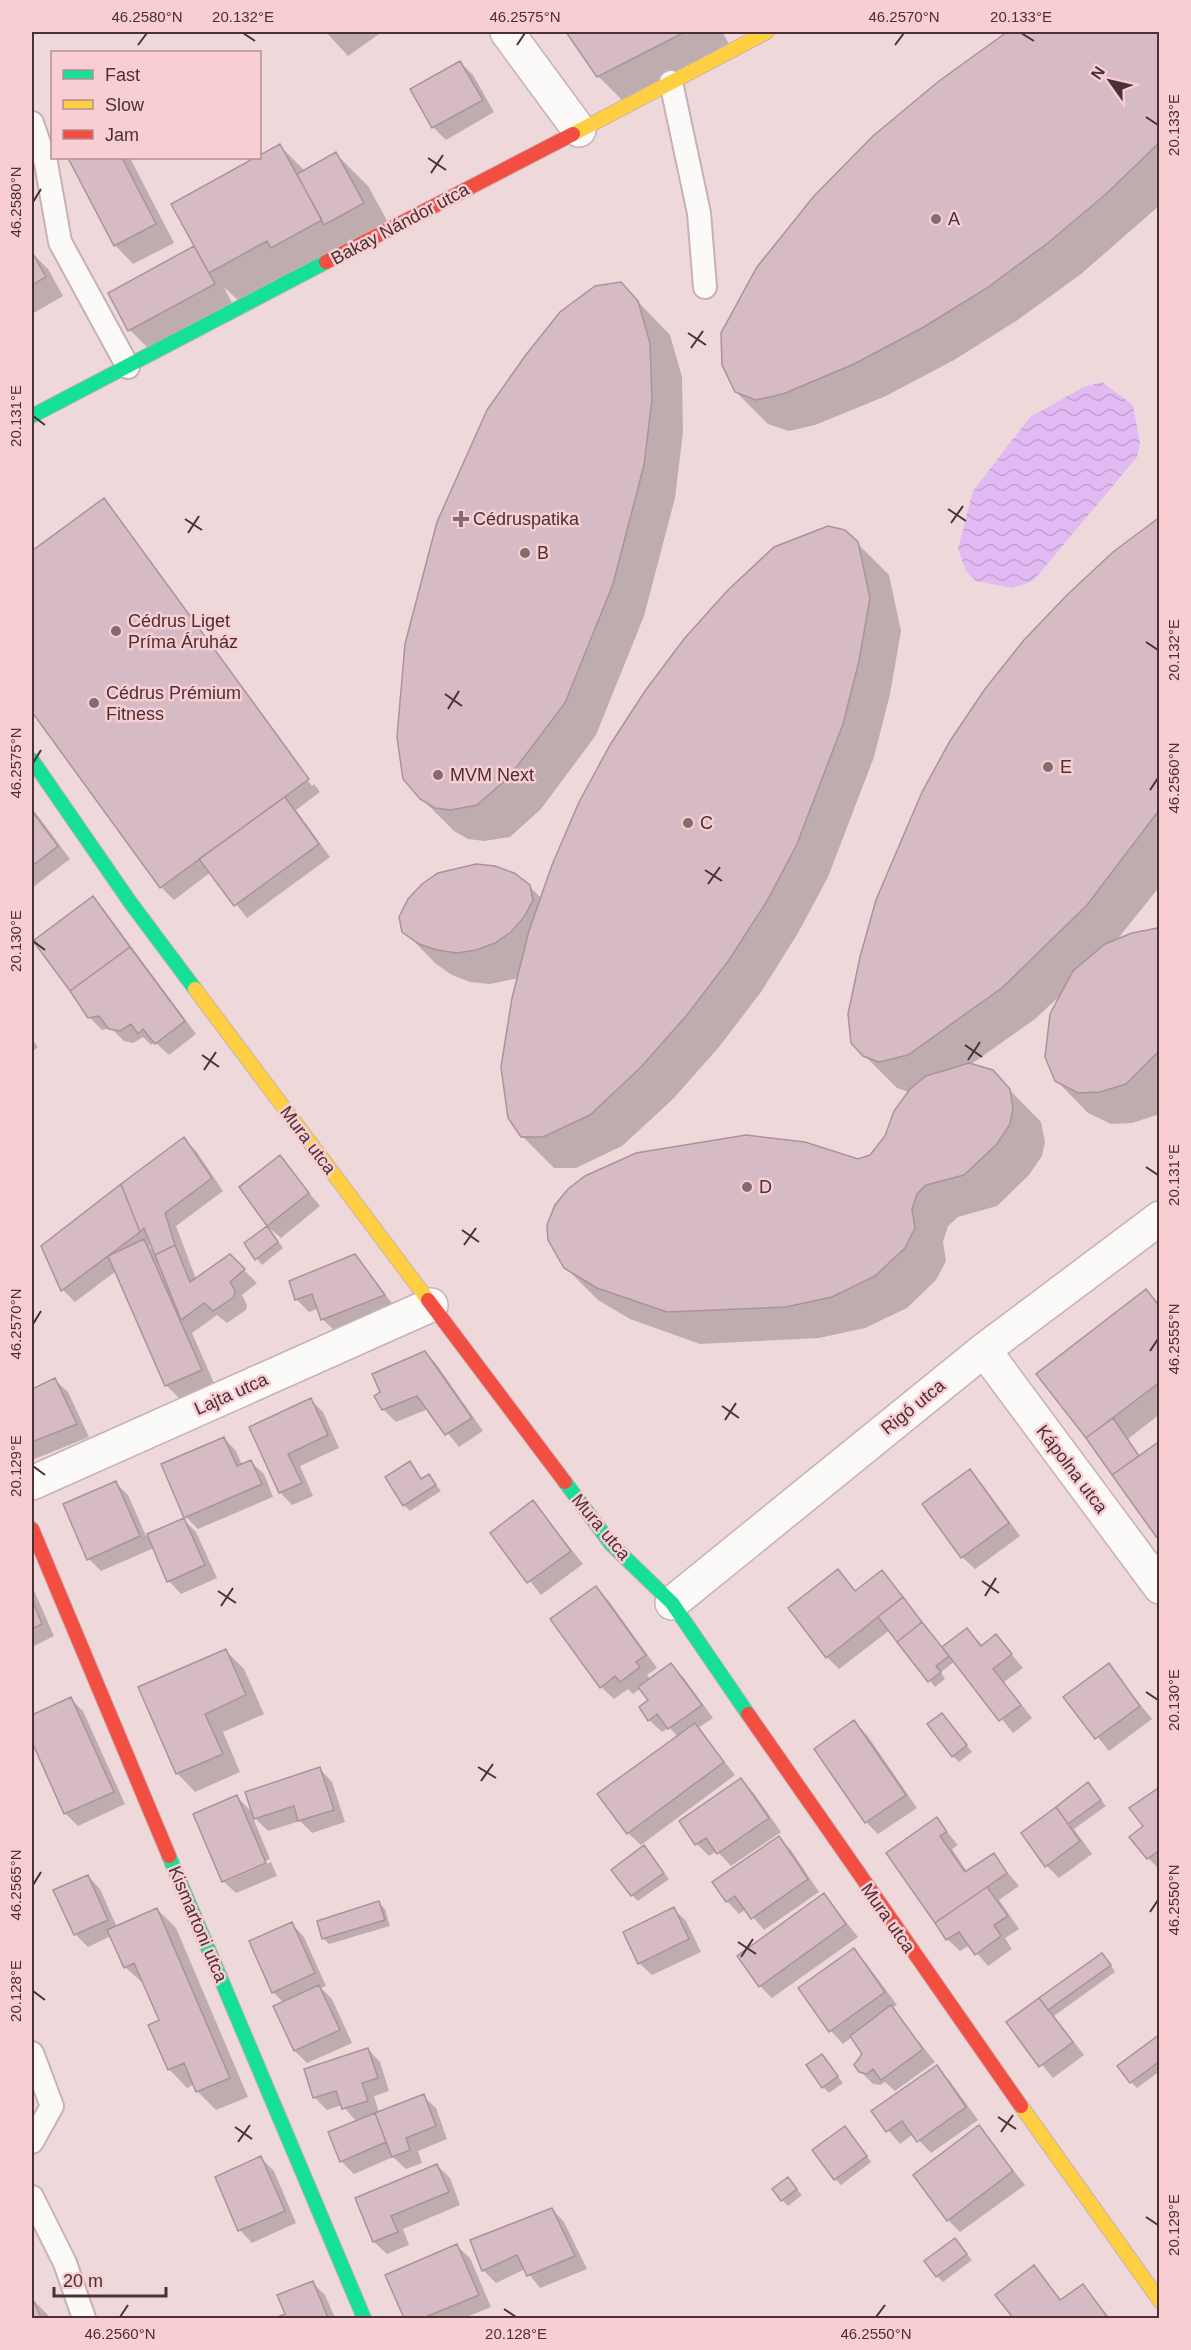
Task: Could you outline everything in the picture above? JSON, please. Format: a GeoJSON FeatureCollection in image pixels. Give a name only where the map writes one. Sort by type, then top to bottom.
{"type":"FeatureCollection","features":[{"type":"Feature","properties":{"kind":"street"},"geometry":{"type":"LineString","coordinates":[[507,32],[579,130]]}},
{"type":"Feature","properties":{"kind":"street","name":"Bakay Nándor utca"},"geometry":{"type":"LineString","coordinates":[[32,416],[767,32]]}},
{"type":"Feature","properties":{"kind":"street","name":"Mura utca"},"geometry":{"type":"LineString","coordinates":[[32,760],[137,912],[611,1544],[672,1603],[915,1957],[1160,2301]]}},
{"type":"Feature","properties":{"kind":"street","name":"Rigó utca"},"geometry":{"type":"LineString","coordinates":[[672,1603],[984,1350],[1160,1218]]}},
{"type":"Feature","properties":{"kind":"street","name":"Lajta utca"},"geometry":{"type":"LineString","coordinates":[[32,1483],[431,1305]]}},
{"type":"Feature","properties":{"kind":"street","name":"Kápolna utca"},"geometry":{"type":"LineString","coordinates":[[984,1350],[1160,1587]]}},
{"type":"Feature","properties":{"kind":"street","name":"Kismartoni utca"},"geometry":{"type":"LineString","coordinates":[[32,1529],[364,2319]]}},
{"type":"Feature","properties":{"kind":"lane"},"geometry":{"type":"LineString","coordinates":[[671,82],[699,213],[705,286]]}},
{"type":"Feature","properties":{"kind":"lane"},"geometry":{"type":"LineString","coordinates":[[32,123],[46,163],[60,242],[128,367]]}},
{"type":"Feature","properties":{"kind":"lane"},"geometry":{"type":"LineString","coordinates":[[32,2053],[52,2106],[32,2142]]}},
{"type":"Feature","properties":{"kind":"lane"},"geometry":{"type":"LineString","coordinates":[[32,2197],[65,2263],[84,2319]]}},
{"type":"Feature","properties":{"kind":"water"},"geometry":{"type":"Polygon","coordinates":[[[1102,382],[1133,405],[1140,443],[1137,457],[1033,581],[1012,588],[976,581],[966,571],[958,549],[973,491],[1030,417],[1084,387],[1102,382]]]}},
{"type":"Feature","properties":{"kind":"building"},"geometry":{"type":"Polygon","coordinates":[[[566,32],[685,32],[597,77],[566,32]]]}},
{"type":"Feature","properties":{"kind":"building","name":"A"},"geometry":{"type":"Polygon","coordinates":[[[1007,32],[1160,32],[1160,142],[1106,194],[1049,242],[987,288],[922,328],[854,364],[783,394],[756,400],[735,392],[722,365],[721,333],[757,267],[814,196],[873,136],[939,81],[1007,32]]]}},
{"type":"Feature","properties":{"kind":"building"},"geometry":{"type":"Polygon","coordinates":[[[460,61],[483,100],[432,128],[410,89],[460,61]]]}},
{"type":"Feature","properties":{"kind":"building"},"geometry":{"type":"Polygon","coordinates":[[[280,144],[322,220],[271,248],[267,241],[209,273],[171,204],[253,159],[261,159],[261,154],[280,144]]]}},
{"type":"Feature","properties":{"kind":"building"},"geometry":{"type":"Polygon","coordinates":[[[336,152],[364,203],[324,225],[297,174],[336,152]]]}},
{"type":"Feature","properties":{"kind":"building"},"geometry":{"type":"Polygon","coordinates":[[[69,159],[123,159],[156,224],[114,246],[69,159]]]}},
{"type":"Feature","properties":{"kind":"building"},"geometry":{"type":"Polygon","coordinates":[[[194,246],[215,284],[128,331],[108,293],[194,246]]]}},
{"type":"Feature","properties":{"kind":"building"},"geometry":{"type":"Polygon","coordinates":[[[32,252],[46,277],[32,285],[32,252]]]}},
{"type":"Feature","properties":{"kind":"building","name":"B"},"geometry":{"type":"Polygon","coordinates":[[[621,282],[638,301],[650,343],[652,399],[644,465],[613,584],[565,703],[509,777],[477,805],[451,810],[435,808],[420,799],[403,779],[397,737],[405,644],[437,522],[487,410],[525,356],[560,312],[595,286],[621,282]]]}},
{"type":"Feature","properties":{"kind":"building","name":"Cédrus Liget Príma Áruház"},"geometry":{"type":"Polygon","coordinates":[[[104,498],[309,779],[160,888],[32,712],[32,551],[104,498]]]}},
{"type":"Feature","properties":{"kind":"building","name":"E"},"geometry":{"type":"Polygon","coordinates":[[[1160,517],[1160,809],[1087,905],[1003,987],[908,1055],[879,1062],[863,1056],[851,1043],[848,1014],[860,957],[876,900],[922,792],[950,741],[985,689],[1024,640],[1113,552],[1160,517]]]}},
{"type":"Feature","properties":{"kind":"building","name":"C"},"geometry":{"type":"Polygon","coordinates":[[[828,526],[845,530],[858,542],[870,598],[859,661],[843,724],[797,844],[767,901],[729,960],[687,1015],[641,1067],[590,1115],[543,1137],[521,1137],[508,1118],[501,1067],[512,998],[529,931],[552,865],[579,802],[610,745],[645,691],[684,639],[727,591],[774,547],[828,526]]]}},
{"type":"Feature","properties":{"kind":"building"},"geometry":{"type":"Polygon","coordinates":[[[285,797],[319,844],[234,906],[199,859],[285,797]]]}},
{"type":"Feature","properties":{"kind":"building"},"geometry":{"type":"Polygon","coordinates":[[[32,811],[58,846],[32,866],[32,811]]]}},
{"type":"Feature","properties":{"kind":"building"},"geometry":{"type":"Polygon","coordinates":[[[476,864],[495,866],[514,873],[530,885],[533,900],[524,917],[511,932],[495,943],[476,950],[457,953],[419,944],[402,932],[399,917],[408,899],[422,884],[438,873],[476,864]]]}},
{"type":"Feature","properties":{"kind":"building"},"geometry":{"type":"Polygon","coordinates":[[[93,896],[130,947],[70,991],[33,941],[93,896]]]}},
{"type":"Feature","properties":{"kind":"building"},"geometry":{"type":"Polygon","coordinates":[[[1158,928],[1160,1049],[1126,1084],[1100,1092],[1078,1093],[1055,1081],[1045,1057],[1050,1014],[1073,971],[1105,944],[1132,933],[1158,928]]]}},
{"type":"Feature","properties":{"kind":"building"},"geometry":{"type":"Polygon","coordinates":[[[130,947],[185,1021],[155,1044],[143,1029],[138,1034],[131,1024],[120,1031],[109,1029],[99,1016],[88,1018],[70,991],[130,947]]]}},
{"type":"Feature","properties":{"kind":"building","name":"D"},"geometry":{"type":"Polygon","coordinates":[[[969,1063],[993,1070],[1010,1089],[1013,1109],[1010,1124],[997,1144],[964,1175],[926,1185],[917,1194],[912,1209],[915,1228],[905,1248],[875,1276],[832,1297],[786,1307],[667,1312],[597,1288],[564,1268],[548,1240],[547,1225],[555,1205],[568,1189],[585,1176],[636,1153],[746,1135],[805,1142],[858,1159],[870,1155],[885,1136],[894,1111],[910,1089],[926,1076],[969,1063]]]}},
{"type":"Feature","properties":{"kind":"building"},"geometry":{"type":"Polygon","coordinates":[[[184,1137],[212,1178],[165,1213],[175,1245],[155,1255],[144,1228],[140,1232],[121,1184],[184,1137]]]}},
{"type":"Feature","properties":{"kind":"building"},"geometry":{"type":"Polygon","coordinates":[[[280,1155],[309,1193],[267,1226],[239,1187],[280,1155]]]}},
{"type":"Feature","properties":{"kind":"building"},"geometry":{"type":"Polygon","coordinates":[[[121,1184],[140,1232],[61,1291],[41,1246],[121,1184]]]}},
{"type":"Feature","properties":{"kind":"building"},"geometry":{"type":"Polygon","coordinates":[[[267,1226],[278,1242],[255,1260],[244,1243],[267,1226]]]}},
{"type":"Feature","properties":{"kind":"building"},"geometry":{"type":"Polygon","coordinates":[[[144,1239],[202,1370],[165,1386],[108,1256],[144,1239]]]}},
{"type":"Feature","properties":{"kind":"building"},"geometry":{"type":"Polygon","coordinates":[[[175,1245],[190,1282],[230,1254],[245,1269],[230,1282],[235,1291],[234,1297],[213,1311],[204,1303],[181,1320],[155,1255],[175,1245]]]}},
{"type":"Feature","properties":{"kind":"building"},"geometry":{"type":"Polygon","coordinates":[[[355,1254],[385,1295],[321,1320],[312,1294],[295,1300],[289,1281],[355,1254]]]}},
{"type":"Feature","properties":{"kind":"building"},"geometry":{"type":"Polygon","coordinates":[[[1146,1289],[1160,1307],[1160,1382],[1086,1438],[1036,1374],[1146,1289]]]}},
{"type":"Feature","properties":{"kind":"building"},"geometry":{"type":"Polygon","coordinates":[[[425,1351],[472,1418],[445,1435],[417,1396],[382,1410],[374,1396],[380,1392],[372,1374],[425,1351]]]}},
{"type":"Feature","properties":{"kind":"building"},"geometry":{"type":"Polygon","coordinates":[[[55,1378],[77,1424],[32,1442],[32,1389],[55,1378]]]}},
{"type":"Feature","properties":{"kind":"building"},"geometry":{"type":"Polygon","coordinates":[[[311,1398],[328,1435],[288,1454],[302,1483],[279,1493],[249,1427],[311,1398]]]}},
{"type":"Feature","properties":{"kind":"building"},"geometry":{"type":"Polygon","coordinates":[[[1113,1418],[1139,1456],[1112,1475],[1086,1438],[1113,1418]]]}},
{"type":"Feature","properties":{"kind":"building"},"geometry":{"type":"Polygon","coordinates":[[[224,1437],[237,1466],[251,1460],[262,1484],[184,1518],[161,1464],[224,1437]]]}},
{"type":"Feature","properties":{"kind":"building"},"geometry":{"type":"Polygon","coordinates":[[[1160,1441],[1160,1542],[1112,1475],[1160,1441]]]}},
{"type":"Feature","properties":{"kind":"building"},"geometry":{"type":"Polygon","coordinates":[[[410,1461],[421,1479],[429,1474],[436,1485],[403,1506],[385,1477],[410,1461]]]}},
{"type":"Feature","properties":{"kind":"building"},"geometry":{"type":"Polygon","coordinates":[[[970,1469],[1009,1523],[961,1558],[922,1504],[970,1469]]]}},
{"type":"Feature","properties":{"kind":"building"},"geometry":{"type":"Polygon","coordinates":[[[116,1481],[140,1536],[87,1560],[63,1504],[116,1481]]]}},
{"type":"Feature","properties":{"kind":"building"},"geometry":{"type":"Polygon","coordinates":[[[533,1500],[571,1551],[527,1583],[490,1533],[533,1500]]]}},
{"type":"Feature","properties":{"kind":"building"},"geometry":{"type":"Polygon","coordinates":[[[184,1518],[205,1565],[167,1582],[147,1534],[184,1518]]]}},
{"type":"Feature","properties":{"kind":"building"},"geometry":{"type":"Polygon","coordinates":[[[838,1569],[855,1591],[882,1570],[903,1597],[826,1658],[788,1608],[838,1569]]]}},
{"type":"Feature","properties":{"kind":"building"},"geometry":{"type":"Polygon","coordinates":[[[596,1586],[646,1655],[636,1662],[640,1667],[620,1682],[615,1676],[600,1688],[550,1619],[596,1586]]]}},
{"type":"Feature","properties":{"kind":"building"},"geometry":{"type":"Polygon","coordinates":[[[903,1597],[922,1622],[897,1642],[878,1617],[903,1597]]]}},
{"type":"Feature","properties":{"kind":"building"},"geometry":{"type":"Polygon","coordinates":[[[32,1599],[42,1624],[32,1629],[32,1599]]]}},
{"type":"Feature","properties":{"kind":"building"},"geometry":{"type":"Polygon","coordinates":[[[922,1622],[949,1656],[936,1666],[941,1672],[928,1682],[897,1642],[922,1622]]]}},
{"type":"Feature","properties":{"kind":"building"},"geometry":{"type":"Polygon","coordinates":[[[967,1628],[981,1646],[996,1634],[1012,1654],[993,1669],[1021,1705],[999,1721],[942,1647],[967,1628]]]}},
{"type":"Feature","properties":{"kind":"building"},"geometry":{"type":"Polygon","coordinates":[[[226,1649],[246,1695],[205,1714],[223,1754],[176,1774],[138,1687],[226,1649]]]}},
{"type":"Feature","properties":{"kind":"building"},"geometry":{"type":"Polygon","coordinates":[[[671,1663],[702,1705],[668,1729],[657,1714],[648,1721],[639,1707],[648,1700],[638,1687],[671,1663]]]}},
{"type":"Feature","properties":{"kind":"building"},"geometry":{"type":"Polygon","coordinates":[[[1109,1663],[1140,1706],[1095,1739],[1063,1697],[1109,1663]]]}},
{"type":"Feature","properties":{"kind":"building"},"geometry":{"type":"Polygon","coordinates":[[[71,1697],[114,1792],[64,1814],[32,1742],[32,1715],[71,1697]]]}},
{"type":"Feature","properties":{"kind":"building"},"geometry":{"type":"Polygon","coordinates":[[[942,1713],[967,1745],[952,1757],[927,1724],[942,1713]]]}},
{"type":"Feature","properties":{"kind":"building"},"geometry":{"type":"Polygon","coordinates":[[[854,1720],[906,1795],[865,1823],[814,1749],[854,1720]]]}},
{"type":"Feature","properties":{"kind":"building"},"geometry":{"type":"Polygon","coordinates":[[[695,1723],[724,1762],[627,1834],[597,1794],[695,1723]]]}},
{"type":"Feature","properties":{"kind":"building"},"geometry":{"type":"Polygon","coordinates":[[[320,1767],[334,1810],[298,1821],[294,1806],[254,1819],[245,1792],[320,1767]]]}},
{"type":"Feature","properties":{"kind":"building"},"geometry":{"type":"Polygon","coordinates":[[[741,1778],[769,1818],[717,1854],[706,1838],[695,1845],[679,1821],[741,1778]]]}},
{"type":"Feature","properties":{"kind":"building"},"geometry":{"type":"Polygon","coordinates":[[[1088,1782],[1101,1800],[1068,1824],[1056,1807],[1088,1782]]]}},
{"type":"Feature","properties":{"kind":"building"},"geometry":{"type":"Polygon","coordinates":[[[1160,1787],[1160,1850],[1147,1859],[1129,1837],[1143,1826],[1129,1808],[1160,1787]]]}},
{"type":"Feature","properties":{"kind":"building"},"geometry":{"type":"Polygon","coordinates":[[[237,1795],[266,1863],[222,1882],[193,1814],[237,1795]]]}},
{"type":"Feature","properties":{"kind":"building"},"geometry":{"type":"Polygon","coordinates":[[[1056,1807],[1080,1841],[1045,1867],[1021,1833],[1056,1807]]]}},
{"type":"Feature","properties":{"kind":"building"},"geometry":{"type":"Polygon","coordinates":[[[937,1817],[947,1832],[940,1836],[965,1872],[994,1853],[1007,1873],[935,1923],[886,1853],[937,1817]]]}},
{"type":"Feature","properties":{"kind":"building"},"geometry":{"type":"Polygon","coordinates":[[[779,1836],[808,1879],[751,1919],[735,1896],[726,1902],[712,1882],[779,1836]]]}},
{"type":"Feature","properties":{"kind":"building"},"geometry":{"type":"Polygon","coordinates":[[[644,1845],[664,1873],[631,1896],[611,1870],[644,1845]]]}},
{"type":"Feature","properties":{"kind":"building"},"geometry":{"type":"Polygon","coordinates":[[[88,1875],[108,1920],[74,1935],[53,1890],[88,1875]]]}},
{"type":"Feature","properties":{"kind":"building"},"geometry":{"type":"Polygon","coordinates":[[[987,1887],[1008,1916],[994,1925],[1001,1936],[975,1955],[959,1932],[946,1940],[935,1923],[987,1887]]]}},
{"type":"Feature","properties":{"kind":"building"},"geometry":{"type":"Polygon","coordinates":[[[824,1893],[846,1924],[759,1987],[737,1956],[824,1893]]]}},
{"type":"Feature","properties":{"kind":"building"},"geometry":{"type":"Polygon","coordinates":[[[379,1901],[385,1920],[322,1939],[317,1921],[379,1901]]]}},
{"type":"Feature","properties":{"kind":"building"},"geometry":{"type":"Polygon","coordinates":[[[674,1907],[689,1939],[638,1964],[623,1932],[674,1907]]]}},
{"type":"Feature","properties":{"kind":"building"},"geometry":{"type":"Polygon","coordinates":[[[157,1908],[230,2078],[196,2092],[184,2063],[168,2070],[148,2025],[159,2020],[134,1963],[124,1968],[107,1930],[157,1908]]]}},
{"type":"Feature","properties":{"kind":"building"},"geometry":{"type":"Polygon","coordinates":[[[292,1922],[315,1973],[272,1993],[249,1941],[292,1922]]]}},
{"type":"Feature","properties":{"kind":"building"},"geometry":{"type":"Polygon","coordinates":[[[854,1948],[885,1992],[829,2032],[798,1988],[854,1948]]]}},
{"type":"Feature","properties":{"kind":"building"},"geometry":{"type":"Polygon","coordinates":[[[1102,1953],[1111,1965],[1048,2010],[1039,1998],[1102,1953]]]}},
{"type":"Feature","properties":{"kind":"building"},"geometry":{"type":"Polygon","coordinates":[[[319,1985],[340,2030],[294,2051],[273,2006],[319,1985]]]}},
{"type":"Feature","properties":{"kind":"building"},"geometry":{"type":"Polygon","coordinates":[[[1039,1998],[1073,2042],[1039,2067],[1006,2022],[1039,1998]]]}},
{"type":"Feature","properties":{"kind":"building"},"geometry":{"type":"Polygon","coordinates":[[[891,2005],[923,2049],[881,2080],[873,2069],[867,2074],[859,2072],[854,2065],[862,2054],[850,2036],[891,2005]]]}},
{"type":"Feature","properties":{"kind":"building"},"geometry":{"type":"Polygon","coordinates":[[[1159,2035],[1160,2061],[1130,2083],[1117,2066],[1159,2035]]]}},
{"type":"Feature","properties":{"kind":"building"},"geometry":{"type":"Polygon","coordinates":[[[368,2048],[378,2078],[362,2083],[368,2101],[342,2109],[336,2091],[313,2098],[304,2069],[368,2048]]]}},
{"type":"Feature","properties":{"kind":"building"},"geometry":{"type":"Polygon","coordinates":[[[822,2054],[838,2076],[822,2088],[806,2065],[822,2054]]]}},
{"type":"Feature","properties":{"kind":"building"},"geometry":{"type":"Polygon","coordinates":[[[937,2065],[966,2107],[917,2142],[902,2121],[886,2132],[871,2111],[937,2065]]]}},
{"type":"Feature","properties":{"kind":"building"},"geometry":{"type":"Polygon","coordinates":[[[424,2094],[436,2126],[406,2138],[410,2150],[392,2157],[375,2113],[424,2094]]]}},
{"type":"Feature","properties":{"kind":"building"},"geometry":{"type":"Polygon","coordinates":[[[375,2113],[386,2142],[340,2162],[328,2132],[375,2113]]]}},
{"type":"Feature","properties":{"kind":"building"},"geometry":{"type":"Polygon","coordinates":[[[979,2125],[1013,2171],[947,2221],[913,2175],[979,2125]]]}},
{"type":"Feature","properties":{"kind":"building"},"geometry":{"type":"Polygon","coordinates":[[[845,2126],[867,2156],[834,2180],[812,2150],[845,2126]]]}},
{"type":"Feature","properties":{"kind":"building"},"geometry":{"type":"Polygon","coordinates":[[[261,2156],[285,2211],[238,2231],[215,2177],[261,2156]]]}},
{"type":"Feature","properties":{"kind":"building"},"geometry":{"type":"Polygon","coordinates":[[[437,2164],[449,2192],[391,2216],[398,2232],[373,2242],[355,2198],[437,2164]]]}},
{"type":"Feature","properties":{"kind":"building"},"geometry":{"type":"Polygon","coordinates":[[[788,2177],[797,2189],[781,2201],[772,2189],[788,2177]]]}},
{"type":"Feature","properties":{"kind":"building"},"geometry":{"type":"Polygon","coordinates":[[[552,2208],[575,2256],[527,2276],[517,2255],[482,2271],[470,2240],[552,2208]]]}},
{"type":"Feature","properties":{"kind":"building"},"geometry":{"type":"Polygon","coordinates":[[[955,2238],[967,2254],[936,2277],[924,2261],[955,2238]]]}},
{"type":"Feature","properties":{"kind":"building"},"geometry":{"type":"Polygon","coordinates":[[[457,2244],[479,2295],[423,2318],[404,2318],[385,2275],[457,2244]]]}},
{"type":"Feature","properties":{"kind":"building"},"geometry":{"type":"Polygon","coordinates":[[[1034,2265],[1060,2300],[1083,2284],[1108,2318],[1013,2318],[995,2295],[1034,2265]]]}},
{"type":"Feature","properties":{"kind":"building"},"geometry":{"type":"Polygon","coordinates":[[[313,2281],[328,2318],[275,2318],[285,2314],[277,2295],[313,2281]]]}},
{"type":"Feature","properties":{"kind":"building"},"geometry":{"type":"Polygon","coordinates":[[[32,2297],[41,2318],[32,2318],[32,2297]]]}},
{"type":"Feature","properties":{"kind":"traffic: fast"},"geometry":{"type":"LineString","coordinates":[[32,416],[326,262]]}},
{"type":"Feature","properties":{"kind":"traffic: fast"},"geometry":{"type":"LineString","coordinates":[[32,760],[130,902],[195,989]]}},
{"type":"Feature","properties":{"kind":"traffic: fast"},"geometry":{"type":"LineString","coordinates":[[565,1482],[611,1544],[672,1603],[748,1714]]}},
{"type":"Feature","properties":{"kind":"traffic: fast"},"geometry":{"type":"LineString","coordinates":[[169,1856],[364,2318]]}},
{"type":"Feature","properties":{"kind":"traffic: slow"},"geometry":{"type":"LineString","coordinates":[[573,134],[767,32]]}},
{"type":"Feature","properties":{"kind":"traffic: slow"},"geometry":{"type":"LineString","coordinates":[[195,989],[428,1300]]}},
{"type":"Feature","properties":{"kind":"traffic: slow"},"geometry":{"type":"LineString","coordinates":[[1021,2106],[1160,2301]]}},
{"type":"Feature","properties":{"kind":"traffic: jam"},"geometry":{"type":"LineString","coordinates":[[326,262],[573,134]]}},
{"type":"Feature","properties":{"kind":"traffic: jam"},"geometry":{"type":"LineString","coordinates":[[428,1300],[565,1482]]}},
{"type":"Feature","properties":{"kind":"traffic: jam"},"geometry":{"type":"LineString","coordinates":[[32,1529],[169,1856]]}},
{"type":"Feature","properties":{"kind":"traffic: jam"},"geometry":{"type":"LineString","coordinates":[[748,1714],[1021,2106]]}},
{"type":"Feature","properties":{"kind":"place","name":"A"},"geometry":{"type":"Point","coordinates":[936,219]}},
{"type":"Feature","properties":{"kind":"place","name":"Cédruspatika"},"geometry":{"type":"Point","coordinates":[461,519]}},
{"type":"Feature","properties":{"kind":"place","name":"B"},"geometry":{"type":"Point","coordinates":[525,553]}},
{"type":"Feature","properties":{"kind":"place","name":"Cédrus Liget Príma Áruház"},"geometry":{"type":"Point","coordinates":[116,631]}},
{"type":"Feature","properties":{"kind":"place","name":"Cédrus Prémium Fitness"},"geometry":{"type":"Point","coordinates":[94,703]}},
{"type":"Feature","properties":{"kind":"place","name":"E"},"geometry":{"type":"Point","coordinates":[1048,767]}},
{"type":"Feature","properties":{"kind":"place","name":"MVM Next"},"geometry":{"type":"Point","coordinates":[438,775]}},
{"type":"Feature","properties":{"kind":"place","name":"C"},"geometry":{"type":"Point","coordinates":[688,823]}},
{"type":"Feature","properties":{"kind":"place","name":"D"},"geometry":{"type":"Point","coordinates":[747,1187]}}]}
